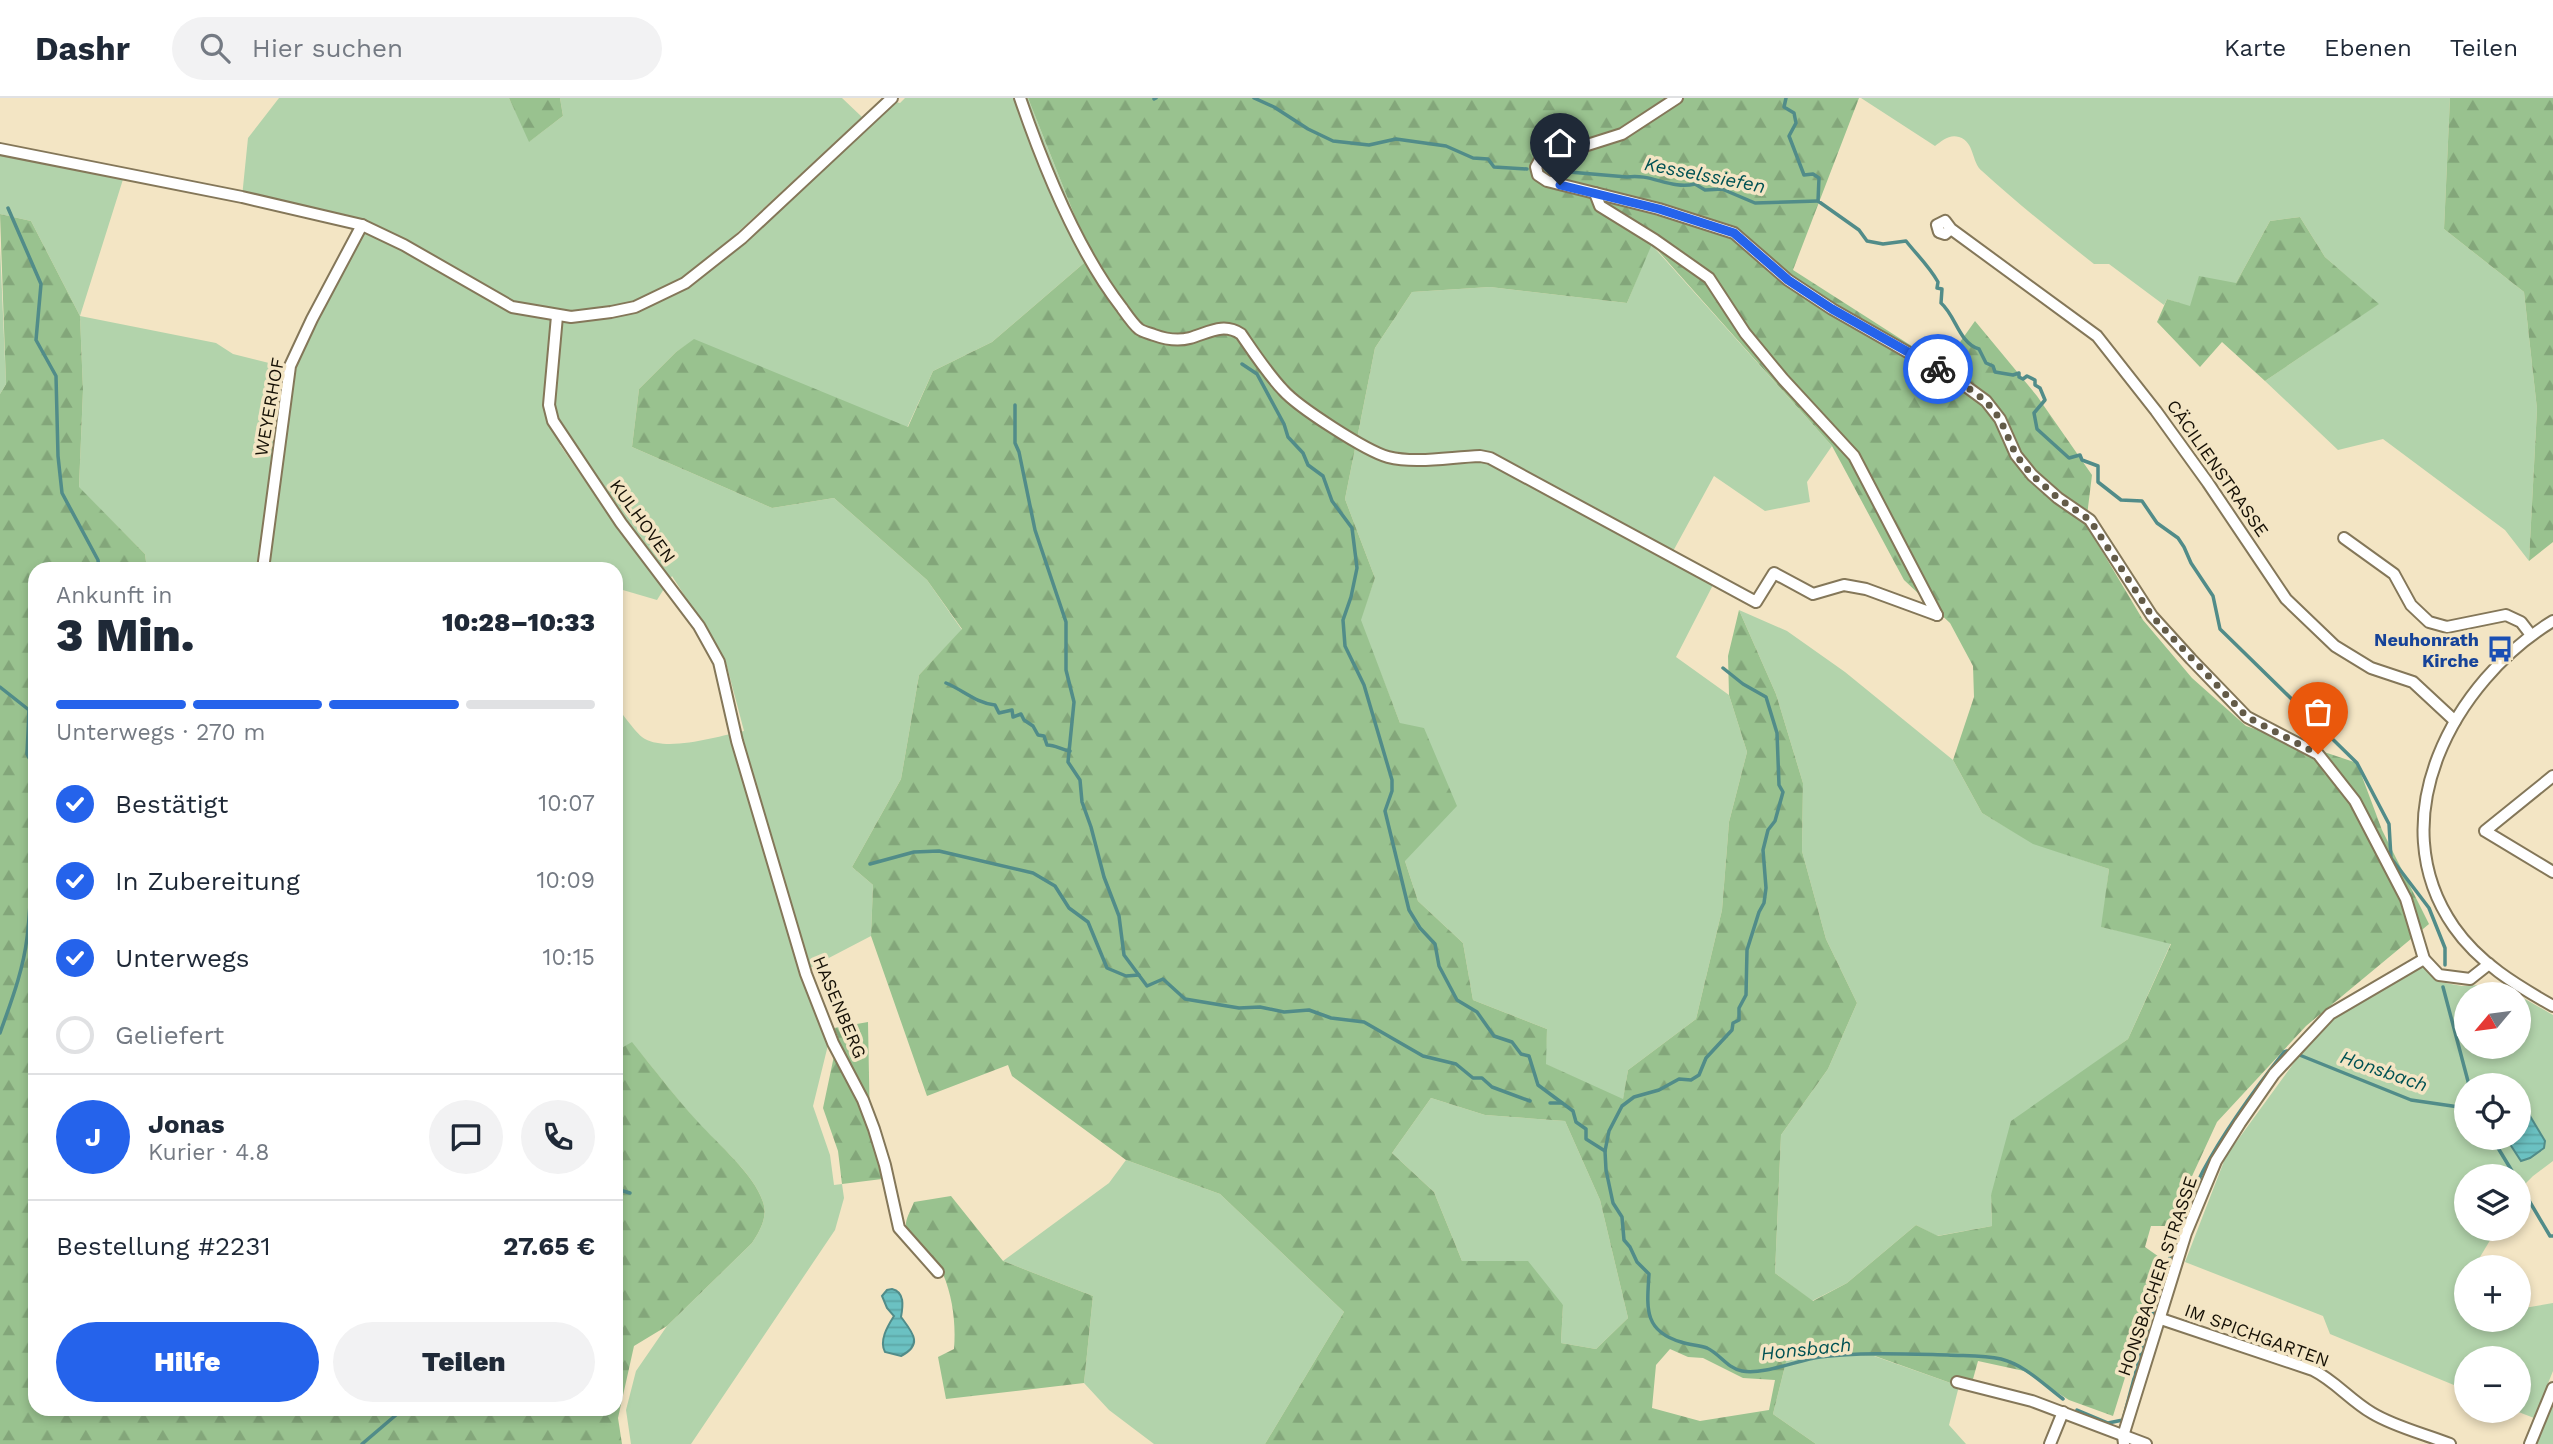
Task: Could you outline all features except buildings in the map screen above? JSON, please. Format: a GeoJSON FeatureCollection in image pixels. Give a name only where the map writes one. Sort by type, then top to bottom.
{"type":"FeatureCollection","features":[{"type":"Feature","properties":{"kind":"street"},"geometry":{"type":"LineString","coordinates":[[0,149],[242,197],[362,225],[404,245],[512,307],[557,316],[611,312],[635,307],[685,283],[742,238],[892,98]]}},
{"type":"Feature","properties":{"kind":"street"},"geometry":{"type":"LineString","coordinates":[[1020,98],[1083,251],[1109,291],[1140,330],[1178,340],[1189,339],[1210,330],[1234,329],[1241,334],[1284,392],[1371,450],[1402,459],[1479,456],[1490,458],[1756,602],[1774,573],[1813,594],[1844,585],[1867,589],[1937,615],[1854,456],[1745,333],[1709,278],[1600,206],[1595,193]]}},
{"type":"Feature","properties":{"kind":"street"},"geometry":{"type":"LineString","coordinates":[[1677,98],[1622,134],[1540,160],[1538,175],[1547,181],[1659,209],[1734,233],[1788,280],[1832,309],[1960,382],[1986,401],[2000,419],[2016,455],[2032,475],[2058,498],[2090,520],[2152,616],[2191,659],[2247,717],[2318,754],[2355,800],[2406,899],[2424,959],[2439,975],[2470,979],[2489,964]]}},
{"type":"Feature","properties":{"kind":"street","name":"WEYERHOF"},"geometry":{"type":"LineString","coordinates":[[263,562],[290,366],[362,225]]}},
{"type":"Feature","properties":{"kind":"street","name":"CÄCILIENSTRASSE"},"geometry":{"type":"LineString","coordinates":[[1951,229],[2097,336],[2201,473],[2286,599],[2334,646],[2371,668],[2413,682],[2455,721]]}},
{"type":"Feature","properties":{"kind":"street","name":"KULHOVEN"},"geometry":{"type":"LineString","coordinates":[[557,316],[549,405],[553,421],[567,446],[621,523],[711,645],[719,662],[737,741]]}},
{"type":"Feature","properties":{"kind":"street"},"geometry":{"type":"LineString","coordinates":[[2344,538],[2394,574],[2411,605],[2429,622],[2447,627],[2507,615],[2521,622],[2530,635]]}},
{"type":"Feature","properties":{"kind":"street"},"geometry":{"type":"LineString","coordinates":[[2553,621],[2530,635],[2492,669],[2470,695],[2434,765],[2424,824],[2427,858],[2435,892],[2462,937],[2489,964],[2518,986],[2553,1006]]}},
{"type":"Feature","properties":{"kind":"street","name":"HASENBERG"},"geometry":{"type":"LineString","coordinates":[[737,741],[796,945],[833,1043],[863,1100],[874,1129],[899,1228],[938,1272]]}},
{"type":"Feature","properties":{"kind":"street"},"geometry":{"type":"LineString","coordinates":[[2553,776],[2486,831],[2553,872]]}},
{"type":"Feature","properties":{"kind":"street","name":"HONSBACHER STRASSE"},"geometry":{"type":"LineString","coordinates":[[2124,1440],[2143,1368],[2161,1320],[2186,1233],[2216,1161],[2274,1074],[2330,1014],[2424,959]]}},
{"type":"Feature","properties":{"kind":"street","name":"IM SPICHGARTEN"},"geometry":{"type":"LineString","coordinates":[[2161,1320],[2313,1370],[2331,1379],[2360,1406],[2376,1415],[2450,1444]]}},
{"type":"Feature","properties":{"kind":"street"},"geometry":{"type":"LineString","coordinates":[[1957,1382],[2032,1401],[2124,1440],[2146,1444]]}},
{"type":"Feature","properties":{"kind":"street"},"geometry":{"type":"LineString","coordinates":[[2530,1444],[2553,1388]]}},
{"type":"Feature","properties":{"kind":"street"},"geometry":{"type":"LineString","coordinates":[[2050,1444],[2063,1412]]}},
{"type":"Feature","properties":{"kind":"green space"},"geometry":{"type":"Polygon","coordinates":[[[279,98],[509,98],[530,141],[563,116],[560,98],[842,98],[862,117],[688,281],[715,267],[754,235],[896,102],[900,103],[905,98],[1028,98],[1091,257],[992,342],[933,371],[907,428],[694,340],[676,352],[639,389],[632,447],[772,508],[834,498],[927,580],[962,630],[919,675],[901,779],[852,867],[873,885],[871,936],[800,973],[828,1045],[813,1106],[830,1155],[834,1185],[842,1184],[844,1198],[835,1230],[691,1444],[631,1444],[626,1410],[636,1371],[667,1326],[752,1243],[765,1213],[758,1191],[744,1170],[698,1123],[632,1043],[623,1048],[623,715],[642,737],[655,743],[680,744],[744,731],[725,659],[672,576],[657,600],[623,590],[623,562],[146,562],[145,554],[79,488],[83,390],[80,316],[216,343],[233,354],[285,367],[362,225],[425,257],[401,241],[354,219],[242,197],[248,138],[279,98]],[[560,445],[596,497],[601,486],[573,446],[560,445]]]}},
{"type":"Feature","properties":{"kind":"green space"},"geometry":{"type":"Polygon","coordinates":[[[509,98],[560,98],[563,116],[529,142],[509,98]]]}},
{"type":"Feature","properties":{"kind":"green space"},"geometry":{"type":"Polygon","coordinates":[[[1028,98],[1859,98],[1793,270],[1943,366],[1975,321],[2037,396],[2092,475],[2086,524],[2143,620],[2192,678],[2246,726],[2357,763],[2382,830],[2429,924],[2306,1026],[2217,1122],[2169,1226],[2151,1226],[2145,1247],[2162,1259],[2113,1416],[2069,1400],[2024,1371],[1978,1361],[1973,1379],[1959,1386],[1875,1356],[1788,1354],[1773,1414],[1816,1444],[1265,1444],[1344,1312],[1220,1194],[1126,1160],[1012,1076],[1008,1065],[927,1096],[871,936],[873,885],[852,867],[901,779],[919,675],[962,629],[927,580],[834,498],[772,508],[632,447],[639,389],[676,352],[694,339],[908,427],[933,371],[992,342],[1091,257],[1028,98]],[[1652,244],[1627,303],[1490,287],[1412,292],[1375,348],[1345,499],[1375,578],[1361,620],[1400,723],[1424,728],[1457,806],[1405,861],[1418,901],[1463,943],[1473,1000],[1547,1029],[1546,1064],[1623,1099],[1628,1070],[1696,1019],[1722,910],[1729,822],[1747,752],[1729,695],[1728,656],[1739,610],[1776,694],[1803,783],[1802,851],[1826,939],[1857,1003],[1828,1069],[1781,1135],[1775,1273],[1813,1301],[1847,1283],[1916,1225],[1938,1236],[1992,1226],[1991,1195],[2011,1121],[2128,1039],[2171,944],[2101,927],[2109,869],[2033,844],[1982,813],[1953,760],[1974,697],[1973,666],[1950,623],[1904,580],[1832,446],[1652,244]],[[1431,1098],[1392,1153],[1434,1192],[1462,1261],[1528,1261],[1563,1305],[1561,1343],[1596,1349],[1628,1318],[1600,1200],[1565,1121],[1485,1115],[1431,1098]],[[1670,1349],[1656,1365],[1652,1408],[1700,1421],[1769,1410],[1775,1380],[1743,1378],[1703,1358],[1688,1357],[1670,1349]]]}},
{"type":"Feature","properties":{"kind":"green space"},"geometry":{"type":"Polygon","coordinates":[[[1861,98],[2450,98],[2444,229],[2524,292],[2537,409],[2529,561],[2505,530],[2383,439],[2338,450],[2265,381],[2378,304],[2325,257],[2300,217],[2270,221],[2236,283],[2190,307],[2167,299],[2164,305],[2109,264],[2094,264],[2037,219],[1982,171],[1964,140],[1952,136],[1935,146],[1861,98]]]}},
{"type":"Feature","properties":{"kind":"green space"},"geometry":{"type":"Polygon","coordinates":[[[2450,98],[2553,98],[2553,542],[2529,561],[2537,409],[2524,292],[2444,229],[2450,98]]]}},
{"type":"Feature","properties":{"kind":"green space"},"geometry":{"type":"Polygon","coordinates":[[[0,149],[125,173],[80,316],[31,221],[0,214],[0,149]]]}},
{"type":"Feature","properties":{"kind":"green space"},"geometry":{"type":"Polygon","coordinates":[[[0,214],[31,221],[80,316],[83,390],[79,487],[145,554],[146,562],[28,562],[28,1416],[618,1416],[622,1444],[0,1444],[0,394],[6,384],[0,214]]]}},
{"type":"Feature","properties":{"kind":"green space"},"geometry":{"type":"Polygon","coordinates":[[[2300,217],[2325,257],[2379,304],[2265,381],[2222,342],[2200,367],[2157,322],[2167,299],[2190,306],[2199,276],[2236,283],[2270,221],[2300,217]]]}},
{"type":"Feature","properties":{"kind":"green space"},"geometry":{"type":"Polygon","coordinates":[[[1651,244],[1832,446],[1807,482],[1810,502],[1765,511],[1714,476],[1671,555],[1714,583],[1676,657],[1729,695],[1747,752],[1729,822],[1722,910],[1696,1019],[1628,1070],[1623,1100],[1545,1064],[1547,1029],[1473,1000],[1463,943],[1418,901],[1405,861],[1400,723],[1360,620],[1375,578],[1345,499],[1375,348],[1412,292],[1490,287],[1627,303],[1651,244]]]}},
{"type":"Feature","properties":{"kind":"green space"},"geometry":{"type":"Polygon","coordinates":[[[0,246],[6,384],[0,394],[0,246]]]}},
{"type":"Feature","properties":{"kind":"green space"},"geometry":{"type":"Polygon","coordinates":[[[1739,610],[1787,631],[1845,672],[1953,760],[1982,813],[2033,843],[2109,869],[2102,927],[2171,943],[2128,1039],[2077,1076],[1991,1195],[1992,1226],[1937,1236],[1916,1225],[1847,1283],[1812,1301],[1775,1273],[1781,1135],[1828,1069],[1857,1003],[1826,939],[1802,851],[1803,783],[1776,694],[1739,610]]]}},
{"type":"Feature","properties":{"kind":"green space"},"geometry":{"type":"Polygon","coordinates":[[[2422,964],[2440,982],[2454,985],[2454,1059],[2531,1059],[2531,1002],[2553,1015],[2553,1161],[2531,1178],[2531,1164],[2454,1164],[2454,1241],[2490,1241],[2481,1255],[2454,1255],[2454,1332],[2531,1332],[2531,1307],[2553,1303],[2553,1371],[2534,1418],[2531,1417],[2531,1346],[2454,1346],[2454,1385],[2330,1334],[2323,1316],[2185,1262],[2226,1156],[2296,1060],[2289,1057],[2331,1016],[2422,964]]]}},
{"type":"Feature","properties":{"kind":"green space"},"geometry":{"type":"Polygon","coordinates":[[[868,1022],[870,1131],[882,1179],[842,1184],[838,1151],[823,1108],[838,1037],[834,1028],[868,1022]]]}},
{"type":"Feature","properties":{"kind":"green space"},"geometry":{"type":"Polygon","coordinates":[[[632,1042],[689,1112],[744,1170],[758,1191],[765,1213],[752,1243],[667,1326],[634,1346],[623,1396],[623,1047],[632,1042]]]}},
{"type":"Feature","properties":{"kind":"green space"},"geometry":{"type":"Polygon","coordinates":[[[1431,1098],[1485,1115],[1565,1121],[1600,1200],[1628,1318],[1596,1349],[1561,1343],[1563,1305],[1462,1261],[1434,1192],[1392,1153],[1431,1098]]]}},
{"type":"Feature","properties":{"kind":"green space"},"geometry":{"type":"Polygon","coordinates":[[[1126,1160],[1220,1194],[1344,1312],[1265,1444],[1154,1444],[1109,1410],[1084,1383],[1093,1296],[1003,1261],[1109,1183],[1126,1160]]]}},
{"type":"Feature","properties":{"kind":"green space"},"geometry":{"type":"Polygon","coordinates":[[[951,1196],[1003,1261],[1093,1296],[1084,1383],[946,1399],[938,1357],[954,1349],[951,1302],[943,1274],[910,1238],[906,1223],[914,1202],[951,1196]]]}},
{"type":"Feature","properties":{"kind":"green space"},"geometry":{"type":"Polygon","coordinates":[[[1788,1354],[1874,1356],[1959,1386],[1949,1425],[1966,1444],[1816,1444],[1773,1414],[1788,1354]]]}},
{"type":"Feature","properties":{"kind":"green space"},"geometry":{"type":"Polygon","coordinates":[[[2553,1399],[2553,1444],[2534,1444],[2553,1399]]]}},
{"type":"Feature","properties":{"kind":"water"},"geometry":{"type":"Polygon","coordinates":[[[2531,1118],[2545,1141],[2544,1148],[2521,1161],[2514,1150],[2531,1150],[2531,1118]]]}},
{"type":"Feature","properties":{"kind":"water"},"geometry":{"type":"Polygon","coordinates":[[[892,1289],[901,1296],[901,1317],[914,1338],[912,1347],[901,1356],[885,1352],[883,1348],[885,1334],[894,1316],[882,1296],[892,1289]]]}},
{"type":"Feature","properties":{"kind":"waterway","name":"Kesselssiefen"},"geometry":{"type":"LineString","coordinates":[[1254,98],[1333,141],[1369,145],[1396,139],[1446,146],[1473,158],[1488,159],[1494,167],[1527,169]]}},
{"type":"Feature","properties":{"kind":"waterway"},"geometry":{"type":"LineString","coordinates":[[1786,98],[1784,107],[1794,113],[1796,123],[1789,136],[1804,175],[1813,174],[1819,178],[1818,201],[1859,230],[1867,241],[1883,244],[1906,241],[1938,282],[1937,288],[1942,289],[1941,303],[1962,335],[1972,346],[1979,349],[1986,363],[1993,366],[1995,372],[2013,375],[2019,373],[2019,377],[2023,379],[2027,376],[2035,380],[2035,385],[2040,388],[2045,400],[2034,413],[2037,429],[2069,458],[2080,455],[2082,460],[2098,466],[2098,482],[2121,500],[2142,501],[2157,523],[2178,538],[2213,596],[2220,629],[2357,763],[2389,824],[2391,858],[2429,908],[2445,948],[2445,965]]}},
{"type":"Feature","properties":{"kind":"waterway","name":"Kesselssiefen"},"geometry":{"type":"LineString","coordinates":[[1546,170],[1636,176],[1678,185],[1695,184],[1705,190],[1722,189],[1755,203],[1818,201]]}},
{"type":"Feature","properties":{"kind":"waterway"},"geometry":{"type":"LineString","coordinates":[[8,208],[41,284],[36,340],[56,376],[62,493],[98,562]]}},
{"type":"Feature","properties":{"kind":"waterway"},"geometry":{"type":"LineString","coordinates":[[1242,364],[1257,374],[1284,424],[1288,437],[1303,453],[1308,465],[1323,476],[1332,501],[1352,528],[1357,568],[1343,620],[1345,646],[1364,685],[1392,780],[1392,791],[1385,811],[1409,910],[1420,928],[1435,944],[1439,966],[1457,1000],[1477,1012],[1494,1036],[1512,1042],[1521,1054],[1529,1056],[1538,1085],[1573,1111],[1576,1122],[1586,1129],[1586,1139],[1605,1151]]}},
{"type":"Feature","properties":{"kind":"waterway"},"geometry":{"type":"LineString","coordinates":[[1015,405],[1015,443],[1035,530],[1066,622],[1066,670],[1074,702],[1068,762],[1080,780],[1082,802],[1104,877],[1119,916],[1124,955],[1147,986],[1163,979],[1185,999],[1284,1012],[1309,1010],[1331,1018],[1364,1022],[1423,1056],[1456,1064],[1473,1078],[1482,1078],[1492,1087],[1530,1101]]}},
{"type":"Feature","properties":{"kind":"waterway","name":"Honsbach"},"geometry":{"type":"LineString","coordinates":[[1723,668],[1766,697],[1777,733],[1779,785],[1783,792],[1763,850],[1766,888],[1764,903],[1747,950],[1746,995],[1739,1008],[1739,1020],[1733,1023],[1732,1030],[1706,1058],[1699,1075],[1691,1080],[1679,1079],[1659,1090],[1634,1097],[1622,1106],[1609,1131],[1605,1151],[1606,1170],[1613,1203],[1622,1217],[1624,1240],[1637,1262],[1649,1274],[1650,1316],[1660,1331],[1669,1337],[1707,1348],[1732,1367],[1742,1371],[1760,1371],[1820,1357],[1852,1354],[1981,1356],[2001,1359],[2018,1366],[2063,1399]]}},
{"type":"Feature","properties":{"kind":"waterway"},"geometry":{"type":"LineString","coordinates":[[946,683],[976,699],[995,705],[999,713],[1012,710],[1013,717],[1021,714],[1038,735],[1044,736],[1047,745],[1070,751]]}},
{"type":"Feature","properties":{"kind":"waterway"},"geometry":{"type":"LineString","coordinates":[[0,687],[28,709]]}},
{"type":"Feature","properties":{"kind":"waterway"},"geometry":{"type":"LineString","coordinates":[[28,732],[28,756]]}},
{"type":"Feature","properties":{"kind":"waterway"},"geometry":{"type":"LineString","coordinates":[[870,864],[914,852],[939,851],[1033,873],[1055,886],[1069,908],[1088,922],[1107,968],[1126,976],[1139,975]]}},
{"type":"Feature","properties":{"kind":"waterway"},"geometry":{"type":"LineString","coordinates":[[0,1033],[23,962],[28,928]]}},
{"type":"Feature","properties":{"kind":"waterway"},"geometry":{"type":"LineString","coordinates":[[2443,987],[2466,1073]]}},
{"type":"Feature","properties":{"kind":"waterway","name":"Honsbach"},"geometry":{"type":"LineString","coordinates":[[2077,1410],[2108,1423],[2123,1420],[2163,1281],[2184,1215],[2198,1182],[2241,1110],[2287,1051]]}},
{"type":"Feature","properties":{"kind":"waterway","name":"Honsbach"},"geometry":{"type":"LineString","coordinates":[[2297,1054],[2411,1100],[2454,1106]]}},
{"type":"Feature","properties":{"kind":"waterway"},"geometry":{"type":"LineString","coordinates":[[1550,1103],[1562,1103]]}},
{"type":"Feature","properties":{"kind":"waterway","name":"Honsbach"},"geometry":{"type":"LineString","coordinates":[[2499,1150],[2508,1164]]}},
{"type":"Feature","properties":{"kind":"waterway"},"geometry":{"type":"LineString","coordinates":[[623,1191],[630,1193]]}},
{"type":"Feature","properties":{"kind":"waterway","name":"Honsbach"},"geometry":{"type":"LineString","coordinates":[[2531,1204],[2550,1236],[2553,1236]]}},
{"type":"Feature","properties":{"kind":"waterway"},"geometry":{"type":"LineString","coordinates":[[362,1444],[395,1416]]}},
{"type":"Feature","properties":{"kind":"way so far"},"geometry":{"type":"LineString","coordinates":[[1938,369],[1986,401],[2000,419],[2016,455],[2032,475],[2058,498],[2090,520],[2152,616],[2247,717],[2318,754]]}},
{"type":"Feature","properties":{"kind":"place","name":"Neuhonrath Kirche"},"geometry":{"type":"Point","coordinates":[2500,649]}},
{"type":"Feature","properties":{"kind":"route"},"geometry":{"type":"LineString","coordinates":[[1560,185],[1659,209],[1734,233],[1788,280],[1832,309],[1938,369]]}}]}
